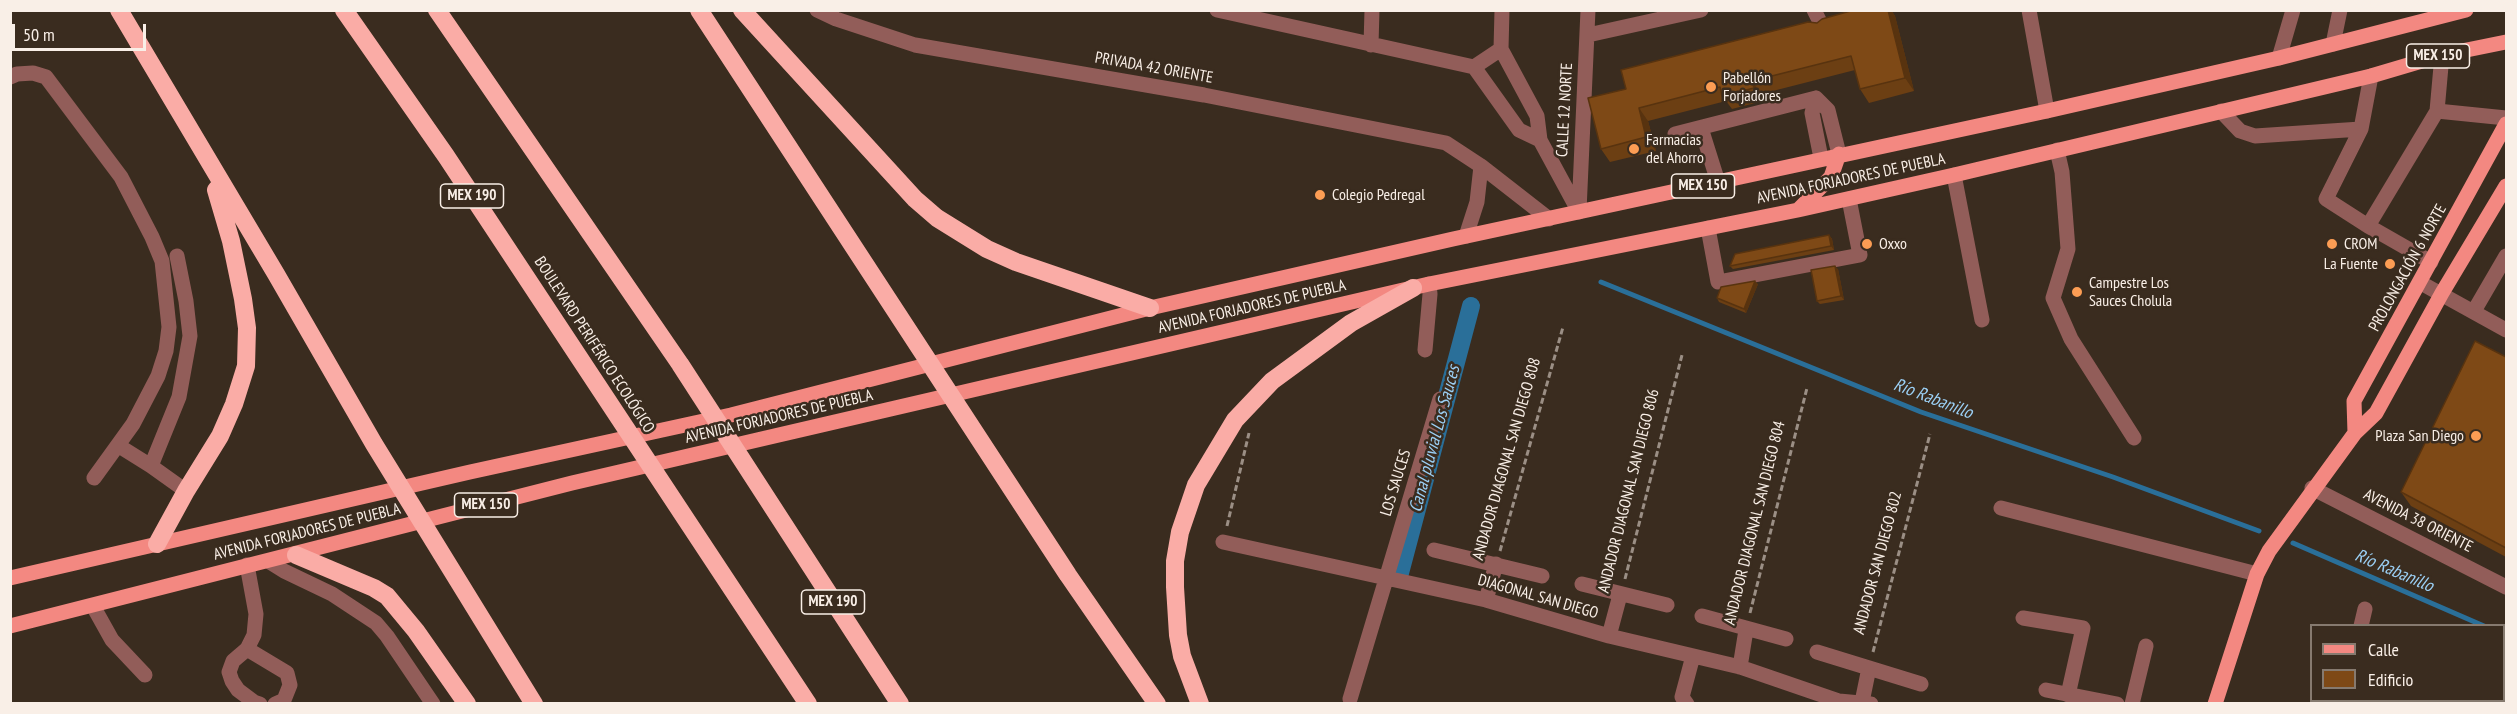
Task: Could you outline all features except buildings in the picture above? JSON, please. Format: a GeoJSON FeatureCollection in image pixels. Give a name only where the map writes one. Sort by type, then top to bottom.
{"type":"FeatureCollection","features":[{"type":"Feature","properties":{"kind":"highway"},"geometry":{"type":"LineString","coordinates":[[118,10],[276,274],[374,444],[534,704]]}},
{"type":"Feature","properties":{"kind":"highway","name":"BOULEVARD PERIFÉRICO ECOLÓGICO"},"geometry":{"type":"LineString","coordinates":[[344,10],[446,156],[808,704]]}},
{"type":"Feature","properties":{"kind":"highway","name":"MEX 190"},"geometry":{"type":"LineString","coordinates":[[437,10],[680,364],[900,704]]}},
{"type":"Feature","properties":{"kind":"highway"},"geometry":{"type":"LineString","coordinates":[[699,10],[1068,575],[1157,704]]}},
{"type":"Feature","properties":{"kind":"highway"},"geometry":{"type":"LineString","coordinates":[[742,10],[915,200],[937,218],[1009,259],[1150,308]]}},
{"type":"Feature","properties":{"kind":"highway"},"geometry":{"type":"LineString","coordinates":[[157,544],[228,418],[246,366],[246,318],[236,261],[223,211],[202,152]]}},
{"type":"Feature","properties":{"kind":"highway"},"geometry":{"type":"LineString","coordinates":[[1200,704],[1182,656],[1178,635],[1175,587],[1175,561],[1180,532],[1196,485],[1235,420],[1272,381],[1352,323],[1421,286]]}},
{"type":"Feature","properties":{"kind":"highway"},"geometry":{"type":"LineString","coordinates":[[296,555],[375,588],[387,596],[416,631],[467,704]]}},
{"type":"Feature","properties":{"kind":"main road","name":"AVENIDA FORJADORES DE PUEBLA"},"geometry":{"type":"LineString","coordinates":[[10,578],[470,472],[731,415],[1150,308],[1839,154],[2047,111],[2279,58],[2466,10]]}},
{"type":"Feature","properties":{"kind":"main road","name":"AVENIDA FORJADORES DE PUEBLA"},"geometry":{"type":"LineString","coordinates":[[10,626],[572,483],[1421,286],[1849,199],[2371,76],[2442,55],[2506,42]]}},
{"type":"Feature","properties":{"kind":"main road","name":"PROLONGACIÓN 6 NORTE"},"geometry":{"type":"LineString","coordinates":[[2355,433],[2354,401],[2421,283],[2506,124]]}},
{"type":"Feature","properties":{"kind":"main road"},"geometry":{"type":"LineString","coordinates":[[1798,210],[1831,177],[1839,154]]}},
{"type":"Feature","properties":{"kind":"main road"},"geometry":{"type":"LineString","coordinates":[[2215,704],[2257,574],[2269,551],[2312,488],[2355,433],[2376,413],[2442,293],[2506,186]]}},
{"type":"Feature","properties":{"kind":"street","name":"PRIVADA 42 ORIENTE"},"geometry":{"type":"LineString","coordinates":[[817,10],[836,20],[915,45],[1204,96],[1446,143],[1481,166],[1549,219]]}},
{"type":"Feature","properties":{"kind":"street"},"geometry":{"type":"LineString","coordinates":[[1217,10],[1250,14],[1473,68],[1519,130],[1540,140]]}},
{"type":"Feature","properties":{"kind":"street"},"geometry":{"type":"LineString","coordinates":[[1371,45],[1372,10]]}},
{"type":"Feature","properties":{"kind":"street"},"geometry":{"type":"LineString","coordinates":[[1502,10],[1501,50],[1537,116],[1540,140],[1579,212]]}},
{"type":"Feature","properties":{"kind":"street","name":"CALLE 12 NORTE"},"geometry":{"type":"LineString","coordinates":[[1579,212],[1588,10]]}},
{"type":"Feature","properties":{"kind":"street"},"geometry":{"type":"LineString","coordinates":[[1588,35],[1666,14],[1701,10]]}},
{"type":"Feature","properties":{"kind":"street"},"geometry":{"type":"LineString","coordinates":[[1815,10],[1823,28]]}},
{"type":"Feature","properties":{"kind":"street"},"geometry":{"type":"LineString","coordinates":[[2029,10],[2047,111]]}},
{"type":"Feature","properties":{"kind":"street"},"geometry":{"type":"LineString","coordinates":[[2279,58],[2293,10]]}},
{"type":"Feature","properties":{"kind":"street"},"geometry":{"type":"LineString","coordinates":[[2333,44],[2340,10]]}},
{"type":"Feature","properties":{"kind":"street"},"geometry":{"type":"LineString","coordinates":[[1473,68],[1501,50]]}},
{"type":"Feature","properties":{"kind":"street"},"geometry":{"type":"LineString","coordinates":[[2368,226],[2437,111],[2442,55]]}},
{"type":"Feature","properties":{"kind":"street"},"geometry":{"type":"LineString","coordinates":[[10,77],[33,73],[46,77],[121,177],[162,261],[169,327],[166,351],[158,376],[119,446],[94,478]]}},
{"type":"Feature","properties":{"kind":"street"},"geometry":{"type":"LineString","coordinates":[[2371,76],[2361,129],[2326,199],[2431,262]]}},
{"type":"Feature","properties":{"kind":"street"},"geometry":{"type":"LineString","coordinates":[[1675,134],[1816,98]]}},
{"type":"Feature","properties":{"kind":"street"},"geometry":{"type":"LineString","coordinates":[[1816,98],[1828,110],[1839,154]]}},
{"type":"Feature","properties":{"kind":"street"},"geometry":{"type":"LineString","coordinates":[[1816,98],[1812,113],[1821,158]]}},
{"type":"Feature","properties":{"kind":"street"},"geometry":{"type":"LineString","coordinates":[[2220,111],[2240,131],[2255,136],[2361,129]]}},
{"type":"Feature","properties":{"kind":"street"},"geometry":{"type":"LineString","coordinates":[[2437,111],[2506,118]]}},
{"type":"Feature","properties":{"kind":"street"},"geometry":{"type":"LineString","coordinates":[[1701,128],[1718,182]]}},
{"type":"Feature","properties":{"kind":"street"},"geometry":{"type":"LineString","coordinates":[[2057,150],[2062,172],[2068,249],[2053,298],[2071,339],[2134,438]]}},
{"type":"Feature","properties":{"kind":"street"},"geometry":{"type":"LineString","coordinates":[[1466,236],[1477,202],[1481,166]]}},
{"type":"Feature","properties":{"kind":"street"},"geometry":{"type":"LineString","coordinates":[[1954,175],[1982,320]]}},
{"type":"Feature","properties":{"kind":"street"},"geometry":{"type":"LineString","coordinates":[[1708,228],[1718,282],[1860,255],[1849,199]]}},
{"type":"Feature","properties":{"kind":"street"},"geometry":{"type":"LineString","coordinates":[[151,466],[179,397],[190,336],[177,256]]}},
{"type":"Feature","properties":{"kind":"street"},"geometry":{"type":"LineString","coordinates":[[2474,311],[2506,256]]}},
{"type":"Feature","properties":{"kind":"street"},"geometry":{"type":"LineString","coordinates":[[2421,283],[2506,330]]}},
{"type":"Feature","properties":{"kind":"street"},"geometry":{"type":"LineString","coordinates":[[1421,286],[1430,294],[1425,350]]}},
{"type":"Feature","properties":{"kind":"street","name":"LOS SAUCES"},"geometry":{"type":"LineString","coordinates":[[1350,699],[1440,399]]}},
{"type":"Feature","properties":{"kind":"street"},"geometry":{"type":"LineString","coordinates":[[119,446],[186,490]]}},
{"type":"Feature","properties":{"kind":"street","name":"AVENIDA 38 ORIENTE"},"geometry":{"type":"LineString","coordinates":[[2312,488],[2506,587]]}},
{"type":"Feature","properties":{"kind":"street"},"geometry":{"type":"LineString","coordinates":[[2001,508],[2257,574]]}},
{"type":"Feature","properties":{"kind":"street","name":"DIAGONAL SAN DIEGO"},"geometry":{"type":"LineString","coordinates":[[1223,542],[1486,600],[1609,636],[1740,667],[1840,702],[1866,703]]}},
{"type":"Feature","properties":{"kind":"street"},"geometry":{"type":"LineString","coordinates":[[1434,550],[1542,576]]}},
{"type":"Feature","properties":{"kind":"street"},"geometry":{"type":"LineString","coordinates":[[268,561],[332,594],[376,623],[433,704]]}},
{"type":"Feature","properties":{"kind":"street","name":"ANDADOR DIAGONAL SAN DIEGO 808"},"geometry":{"type":"LineString","coordinates":[[1486,600],[1496,564]]}},
{"type":"Feature","properties":{"kind":"street"},"geometry":{"type":"LineString","coordinates":[[247,565],[256,614],[254,635],[247,649],[234,661],[229,672],[238,690],[260,704]]}},
{"type":"Feature","properties":{"kind":"street"},"geometry":{"type":"LineString","coordinates":[[1582,584],[1666,605]]}},
{"type":"Feature","properties":{"kind":"street","name":"ANDADOR DIAGONAL SAN DIEGO 806"},"geometry":{"type":"LineString","coordinates":[[1609,636],[1620,595]]}},
{"type":"Feature","properties":{"kind":"street"},"geometry":{"type":"LineString","coordinates":[[93,606],[112,640],[145,675]]}},
{"type":"Feature","properties":{"kind":"street"},"geometry":{"type":"LineString","coordinates":[[2361,624],[2365,609]]}},
{"type":"Feature","properties":{"kind":"street"},"geometry":{"type":"LineString","coordinates":[[1702,616],[1746,630],[1786,639]]}},
{"type":"Feature","properties":{"kind":"street"},"geometry":{"type":"LineString","coordinates":[[2023,618],[2083,628],[2063,698]]}},
{"type":"Feature","properties":{"kind":"street","name":"ANDADOR DIAGONAL SAN DIEGO 804"},"geometry":{"type":"LineString","coordinates":[[1740,667],[1746,630]]}},
{"type":"Feature","properties":{"kind":"street"},"geometry":{"type":"LineString","coordinates":[[2133,704],[2145,646]]}},
{"type":"Feature","properties":{"kind":"street"},"geometry":{"type":"LineString","coordinates":[[247,649],[287,673],[290,685],[284,700],[275,704]]}},
{"type":"Feature","properties":{"kind":"street"},"geometry":{"type":"LineString","coordinates":[[1817,652],[1922,684]]}},
{"type":"Feature","properties":{"kind":"street"},"geometry":{"type":"LineString","coordinates":[[1681,701],[1693,656]]}},
{"type":"Feature","properties":{"kind":"street"},"geometry":{"type":"LineString","coordinates":[[1866,703],[1869,668]]}},
{"type":"Feature","properties":{"kind":"street"},"geometry":{"type":"LineString","coordinates":[[2046,690],[2063,698],[2117,704]]}},
{"type":"Feature","properties":{"kind":"path","name":"ANDADOR DIAGONAL SAN DIEGO 808"},"geometry":{"type":"LineString","coordinates":[[1496,564],[1563,327]]}},
{"type":"Feature","properties":{"kind":"path","name":"ANDADOR DIAGONAL SAN DIEGO 806"},"geometry":{"type":"LineString","coordinates":[[1620,595],[1682,355]]}},
{"type":"Feature","properties":{"kind":"path","name":"ANDADOR DIAGONAL SAN DIEGO 804"},"geometry":{"type":"LineString","coordinates":[[1746,630],[1807,388]]}},
{"type":"Feature","properties":{"kind":"path"},"geometry":{"type":"LineString","coordinates":[[1223,542],[1251,427]]}},
{"type":"Feature","properties":{"kind":"path","name":"ANDADOR SAN DIEGO 802"},"geometry":{"type":"LineString","coordinates":[[1869,668],[1930,434]]}},
{"type":"Feature","properties":{"kind":"waterway","name":"Río Rabanillo"},"geometry":{"type":"LineString","coordinates":[[1601,282],[1921,412],[2113,477],[2259,531]]}},
{"type":"Feature","properties":{"kind":"waterway","name":"Canal pluvial Los Sauces"},"geometry":{"type":"LineString","coordinates":[[1400,573],[1471,306]]}},
{"type":"Feature","properties":{"kind":"waterway","name":"Río Rabanillo"},"geometry":{"type":"LineString","coordinates":[[2293,543],[2479,624]]}},
{"type":"Feature","properties":{"kind":"place","name":"Pabellón Forjadores"},"geometry":{"type":"Point","coordinates":[1711,87]}},
{"type":"Feature","properties":{"kind":"place","name":"Farmacias del Ahorro"},"geometry":{"type":"Point","coordinates":[1634,149]}},
{"type":"Feature","properties":{"kind":"place","name":"Colegio Pedregal"},"geometry":{"type":"Point","coordinates":[1320,195]}},
{"type":"Feature","properties":{"kind":"place","name":"Oxxo"},"geometry":{"type":"Point","coordinates":[1867,244]}},
{"type":"Feature","properties":{"kind":"place","name":"CROM"},"geometry":{"type":"Point","coordinates":[2332,244]}},
{"type":"Feature","properties":{"kind":"place","name":"La Fuente"},"geometry":{"type":"Point","coordinates":[2390,264]}},
{"type":"Feature","properties":{"kind":"place","name":"Campestre Los Sauces Cholula"},"geometry":{"type":"Point","coordinates":[2077,292]}},
{"type":"Feature","properties":{"kind":"place","name":"Plaza San Diego"},"geometry":{"type":"Point","coordinates":[2476,436]}}]}
